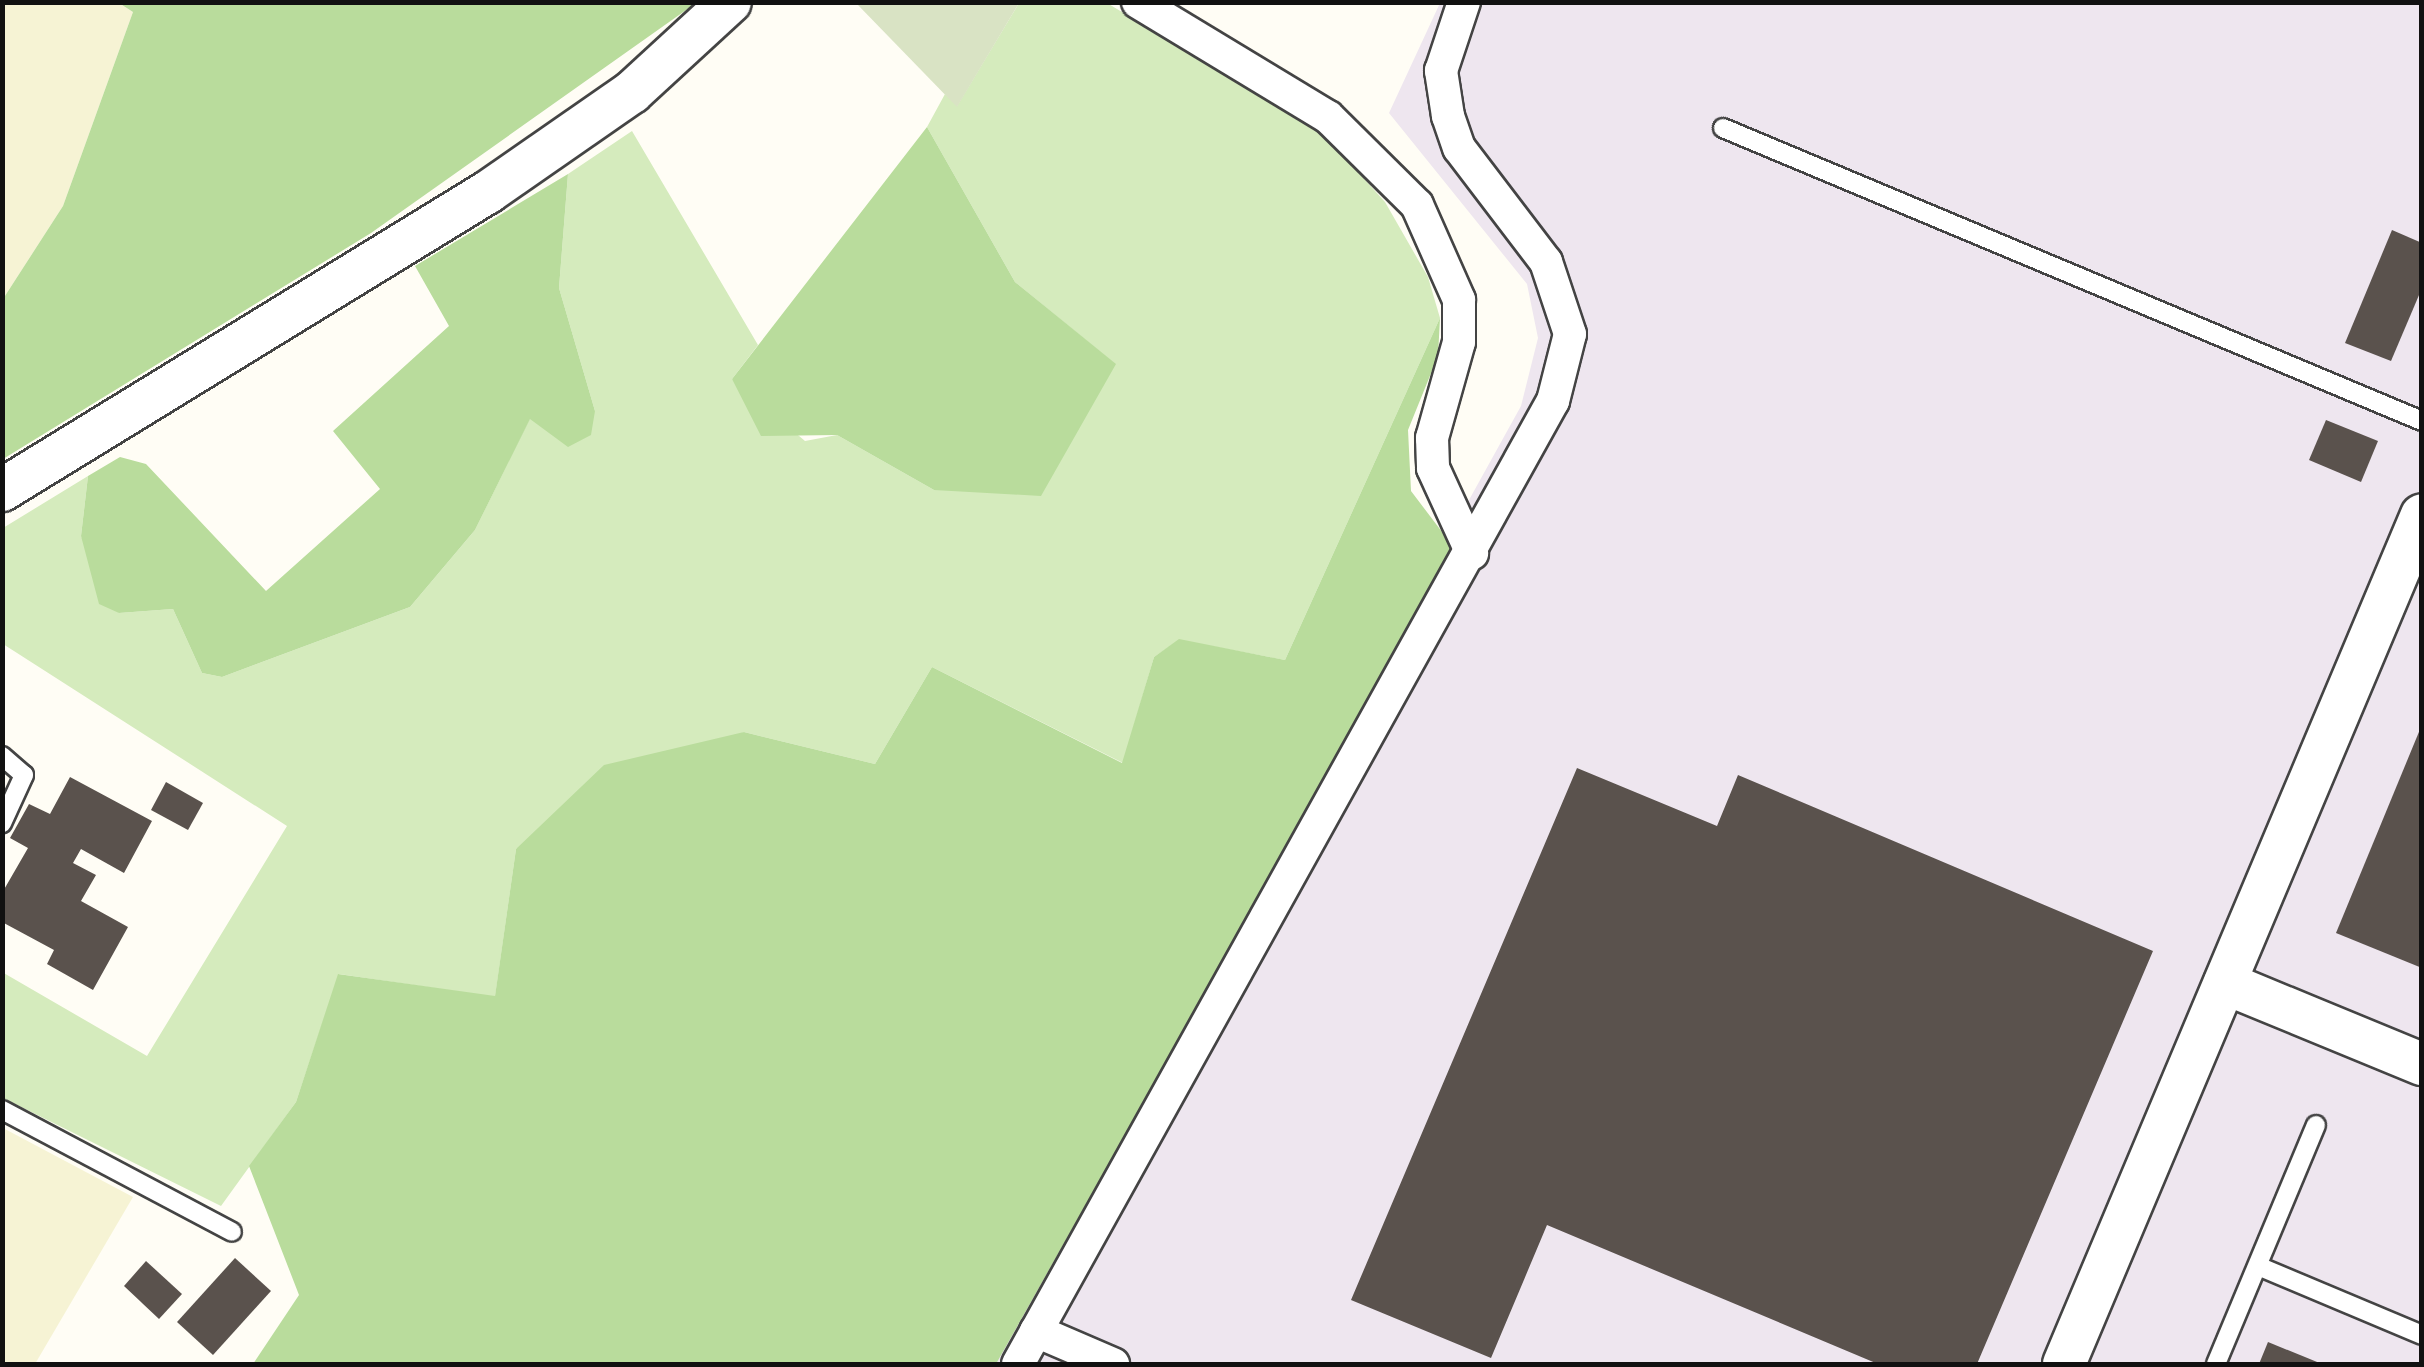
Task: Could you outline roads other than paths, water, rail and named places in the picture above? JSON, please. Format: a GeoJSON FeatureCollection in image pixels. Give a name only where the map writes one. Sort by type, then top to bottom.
{"type":"FeatureCollection","features":[{"type":"Feature","properties":{"kind":"street"},"geometry":{"type":"LineString","coordinates":[[2,490],[488,192],[632,92],[730,2]]}},
{"type":"Feature","properties":{"kind":"street"},"geometry":{"type":"LineString","coordinates":[[1138,2],[1328,117],[1417,205],[1459,300],[1459,342],[1432,453],[1472,553]]}},
{"type":"Feature","properties":{"kind":"street"},"geometry":{"type":"LineString","coordinates":[[1018,1364],[1472,553],[1553,401],[1570,334],[1546,262],[1458,148],[1441,71],[1464,2]]}},
{"type":"Feature","properties":{"kind":"street"},"geometry":{"type":"LineString","coordinates":[[2064,1364],[2422,516]]}},
{"type":"Feature","properties":{"kind":"street"},"geometry":{"type":"LineString","coordinates":[[2225,983],[2422,1064]]}},
{"type":"Feature","properties":{"kind":"street"},"geometry":{"type":"LineString","coordinates":[[1036,1331],[1113,1364]]}},
{"type":"Feature","properties":{"kind":"lane"},"geometry":{"type":"LineString","coordinates":[[1724,128],[2422,421]]}},
{"type":"Feature","properties":{"kind":"lane"},"geometry":{"type":"LineString","coordinates":[[2,756],[16,762],[24,787],[2,823]]}},
{"type":"Feature","properties":{"kind":"lane"},"geometry":{"type":"LineString","coordinates":[[2,1110],[232,1232]]}},
{"type":"Feature","properties":{"kind":"lane"},"geometry":{"type":"LineString","coordinates":[[2216,1364],[2316,1125]]}},
{"type":"Feature","properties":{"kind":"lane"},"geometry":{"type":"LineString","coordinates":[[2258,1266],[2422,1335]]}}]}
